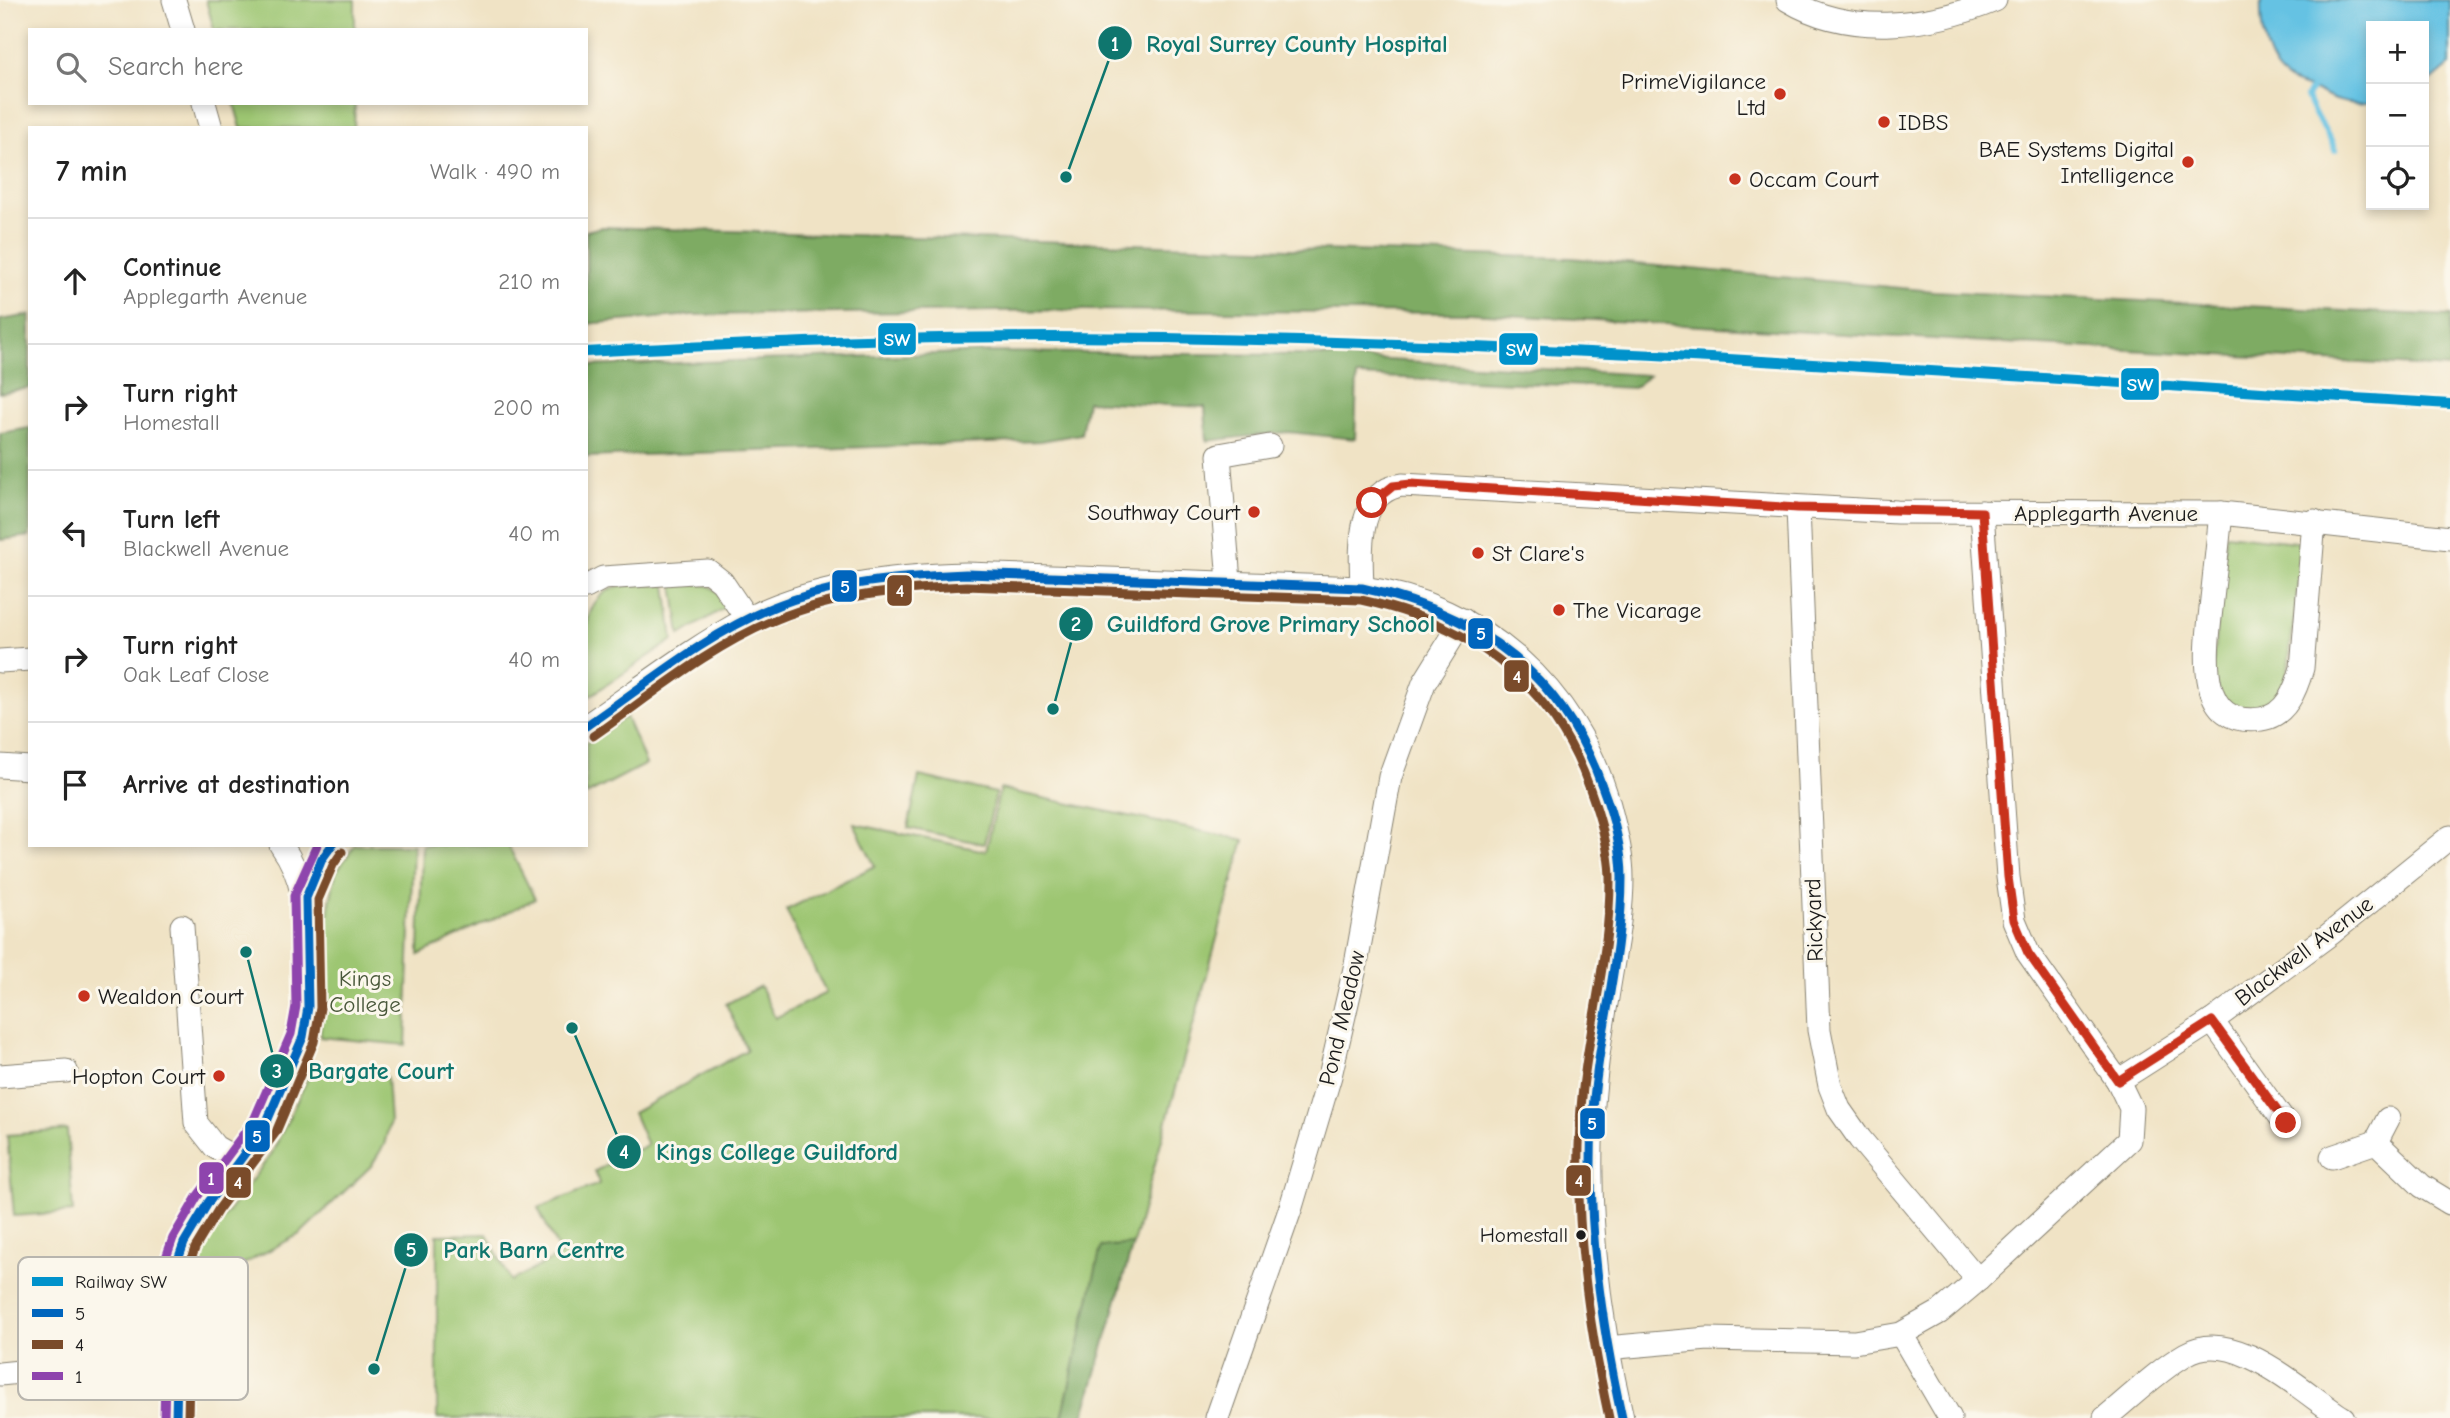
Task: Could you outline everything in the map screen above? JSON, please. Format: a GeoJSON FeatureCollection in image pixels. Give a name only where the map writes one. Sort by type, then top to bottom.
{"type":"FeatureCollection","features":[{"type":"Feature","properties":{"kind":"street"},"geometry":{"type":"LineString","coordinates":[[174,0],[182,28]]}},
{"type":"Feature","properties":{"kind":"street"},"geometry":{"type":"LineString","coordinates":[[1788,0],[1822,14],[1886,24],[1937,20],[1995,0]]}},
{"type":"Feature","properties":{"kind":"street"},"geometry":{"type":"LineString","coordinates":[[205,105],[210,126]]}},
{"type":"Feature","properties":{"kind":"street"},"geometry":{"type":"LineString","coordinates":[[1229,582],[1219,455],[1270,446]]}},
{"type":"Feature","properties":{"kind":"street","name":"Applegarth Avenue"},"geometry":{"type":"LineString","coordinates":[[1362,588],[1361,544],[1368,510],[1372,503],[1393,486],[1430,485],[1798,508],[2221,513],[2314,521],[2450,538]]}},
{"type":"Feature","properties":{"kind":"street","name":"Rickyard"},"geometry":{"type":"LineString","coordinates":[[1798,508],[1819,1030],[1830,1086],[1839,1109],[1860,1139],[1978,1280]]}},
{"type":"Feature","properties":{"kind":"street"},"geometry":{"type":"LineString","coordinates":[[1606,1348],[1708,1339],[1854,1342],[1901,1334],[1940,1311],[1978,1280],[2129,1140],[2131,1108],[2118,1081],[2028,953],[2014,920],[2008,877],[1982,512]]}},
{"type":"Feature","properties":{"kind":"street","name":"Applegarth Avenue"},"geometry":{"type":"LineString","coordinates":[[2221,513],[2205,666],[2217,703],[2227,714],[2247,721],[2267,718],[2282,708],[2295,690],[2302,668],[2314,521]]}},
{"type":"Feature","properties":{"kind":"street"},"geometry":{"type":"LineString","coordinates":[[588,586],[603,578],[708,572],[722,582],[747,619]]}},
{"type":"Feature","properties":{"kind":"street"},"geometry":{"type":"LineString","coordinates":[[588,725],[747,619],[842,587],[917,575],[1229,582],[1362,588],[1394,592],[1463,620],[1496,640],[1548,686],[1577,728],[1602,783],[1619,841],[1622,876],[1620,918],[1597,1053],[1591,1145],[1593,1249],[1606,1348],[1622,1418]]}},
{"type":"Feature","properties":{"kind":"street","name":"Pond Meadow"},"geometry":{"type":"LineString","coordinates":[[1217,1418],[1291,1208],[1330,1076],[1356,964],[1390,777],[1424,683],[1463,620]]}},
{"type":"Feature","properties":{"kind":"street"},"geometry":{"type":"LineString","coordinates":[[0,661],[28,659]]}},
{"type":"Feature","properties":{"kind":"street"},"geometry":{"type":"LineString","coordinates":[[0,766],[28,768]]}},
{"type":"Feature","properties":{"kind":"street","name":"Blackwell Avenue"},"geometry":{"type":"LineString","coordinates":[[2118,1081],[2212,1021],[2330,934],[2450,836]]}},
{"type":"Feature","properties":{"kind":"street"},"geometry":{"type":"LineString","coordinates":[[180,1257],[184,1244],[208,1203],[265,1126],[303,1037],[308,1007],[306,898],[292,860],[282,847]]}},
{"type":"Feature","properties":{"kind":"street"},"geometry":{"type":"LineString","coordinates":[[306,898],[331,847]]}},
{"type":"Feature","properties":{"kind":"street"},"geometry":{"type":"LineString","coordinates":[[182,926],[196,1123],[215,1147],[240,1161]]}},
{"type":"Feature","properties":{"kind":"street"},"geometry":{"type":"LineString","coordinates":[[2212,1021],[2286,1123]]}},
{"type":"Feature","properties":{"kind":"street"},"geometry":{"type":"LineString","coordinates":[[0,1076],[66,1071]]}},
{"type":"Feature","properties":{"kind":"street"},"geometry":{"type":"LineString","coordinates":[[2332,1157],[2376,1142],[2388,1118]]}},
{"type":"Feature","properties":{"kind":"street"},"geometry":{"type":"LineString","coordinates":[[2376,1142],[2423,1186],[2450,1203]]}},
{"type":"Feature","properties":{"kind":"street"},"geometry":{"type":"LineString","coordinates":[[1901,1334],[1950,1418]]}},
{"type":"Feature","properties":{"kind":"street"},"geometry":{"type":"LineString","coordinates":[[2105,1418],[2188,1353],[2217,1348],[2250,1355],[2339,1417]]}},
{"type":"Feature","properties":{"kind":"street"},"geometry":{"type":"LineString","coordinates":[[0,1374],[18,1372]]}},
{"type":"Feature","properties":{"kind":"street"},"geometry":{"type":"LineString","coordinates":[[176,1400],[176,1418]]}},
{"type":"Feature","properties":{"kind":"green space"},"geometry":{"type":"Polygon","coordinates":[[[206,0],[355,0],[355,28],[213,28],[206,0]]]}},
{"type":"Feature","properties":{"kind":"green space"},"geometry":{"type":"Polygon","coordinates":[[[235,105],[355,105],[354,126],[240,126],[235,105]]]}},
{"type":"Feature","properties":{"kind":"green space"},"geometry":{"type":"Polygon","coordinates":[[[602,227],[1571,258],[1934,291],[2450,316],[2450,368],[1469,313],[1083,310],[692,315],[588,324],[588,230],[602,227]]]}},
{"type":"Feature","properties":{"kind":"green space"},"geometry":{"type":"Polygon","coordinates":[[[28,315],[28,388],[0,393],[0,320],[28,315]]]}},
{"type":"Feature","properties":{"kind":"green space"},"geometry":{"type":"Polygon","coordinates":[[[994,352],[1301,355],[1649,375],[1634,388],[1357,376],[1355,439],[1288,432],[1207,441],[1205,407],[1087,401],[1081,434],[1041,441],[588,457],[588,366],[994,352]]]}},
{"type":"Feature","properties":{"kind":"green space"},"geometry":{"type":"Polygon","coordinates":[[[28,428],[28,536],[0,540],[0,433],[28,428]]]}},
{"type":"Feature","properties":{"kind":"green space"},"geometry":{"type":"Polygon","coordinates":[[[2226,534],[2303,543],[2287,677],[2273,703],[2246,712],[2222,701],[2212,671],[2226,534]]]}},
{"type":"Feature","properties":{"kind":"green space"},"geometry":{"type":"Polygon","coordinates":[[[638,584],[666,585],[673,640],[590,696],[588,622],[592,609],[599,597],[611,589],[638,584]]]}},
{"type":"Feature","properties":{"kind":"green space"},"geometry":{"type":"Polygon","coordinates":[[[673,584],[711,587],[729,605],[680,635],[673,584]]]}},
{"type":"Feature","properties":{"kind":"green space"},"geometry":{"type":"Polygon","coordinates":[[[626,717],[646,764],[588,794],[588,742],[626,717]]]}},
{"type":"Feature","properties":{"kind":"green space"},"geometry":{"type":"Polygon","coordinates":[[[919,776],[996,793],[984,844],[908,828],[919,776]]]}},
{"type":"Feature","properties":{"kind":"green space"},"geometry":{"type":"Polygon","coordinates":[[[1000,789],[1244,840],[1133,1244],[1101,1248],[1062,1418],[437,1418],[437,1235],[487,1234],[511,1281],[561,1255],[538,1208],[599,1184],[595,1171],[647,1145],[633,1113],[747,1050],[726,1004],[760,986],[775,1018],[826,993],[786,910],[875,866],[854,824],[986,851],[1000,789]]]}},
{"type":"Feature","properties":{"kind":"green space","name":"Kings College"},"geometry":{"type":"Polygon","coordinates":[[[354,847],[413,847],[406,1045],[320,1037],[329,907],[336,872],[354,847]]]}},
{"type":"Feature","properties":{"kind":"green space"},"geometry":{"type":"Polygon","coordinates":[[[422,847],[509,847],[535,899],[419,955],[422,847]]]}},
{"type":"Feature","properties":{"kind":"green space"},"geometry":{"type":"Polygon","coordinates":[[[313,1067],[379,1074],[387,1078],[390,1122],[384,1145],[371,1166],[300,1234],[248,1262],[248,1257],[199,1257],[216,1228],[272,1153],[313,1067]]]}},
{"type":"Feature","properties":{"kind":"green space"},"geometry":{"type":"Polygon","coordinates":[[[67,1130],[73,1212],[14,1216],[7,1135],[67,1130]]]}},
{"type":"Feature","properties":{"kind":"green space"},"geometry":{"type":"Polygon","coordinates":[[[1133,1244],[1083,1418],[1062,1418],[1101,1247],[1133,1244]]]}},
{"type":"Feature","properties":{"kind":"water"},"geometry":{"type":"Polygon","coordinates":[[[2261,0],[2450,0],[2450,65],[2429,83],[2429,21],[2366,21],[2366,103],[2355,104],[2335,100],[2291,81],[2277,70],[2268,52],[2261,20],[2261,0]]]}},
{"type":"Feature","properties":{"kind":"waterway"},"geometry":{"type":"LineString","coordinates":[[2311,89],[2307,97],[2335,150]]}},
{"type":"Feature","properties":{"kind":"rail line","name":"SW"},"geometry":{"type":"LineString","coordinates":[[588,352],[937,338],[1230,339],[1753,360],[2450,404]]}},
{"type":"Feature","properties":{"kind":"transit line","name":"5"},"geometry":{"type":"LineString","coordinates":[[588,725],[676,662],[746,619],[818,592],[892,579],[966,574],[1362,588],[1442,613],[1477,631],[1510,654],[1539,680],[1564,711],[1585,746],[1602,786],[1619,843],[1622,866],[1621,909],[1594,1094],[1591,1162],[1597,1273],[1622,1418]]}},
{"type":"Feature","properties":{"kind":"transit line","name":"4"},"geometry":{"type":"LineString","coordinates":[[593,736],[682,672],[752,630],[823,604],[894,591],[966,586],[1361,600],[1400,610],[1471,641],[1502,663],[1529,688],[1553,717],[1574,751],[1590,789],[1608,854],[1610,876],[1606,938],[1582,1092],[1579,1198],[1584,1272],[1609,1418]]}},
{"type":"Feature","properties":{"kind":"transit line","name":"1"},"geometry":{"type":"LineString","coordinates":[[166,1257],[173,1238],[197,1197],[254,1120],[291,1034],[296,1006],[294,896],[316,847]]}},
{"type":"Feature","properties":{"kind":"transit line","name":"5"},"geometry":{"type":"LineString","coordinates":[[179,1257],[184,1243],[208,1203],[265,1126],[303,1037],[308,1007],[306,898],[322,859],[331,847]]}},
{"type":"Feature","properties":{"kind":"transit line","name":"4"},"geometry":{"type":"LineString","coordinates":[[192,1257],[218,1210],[276,1132],[314,1042],[320,1008],[318,900],[333,865],[342,852]]}},
{"type":"Feature","properties":{"kind":"transit line","name":"1"},"geometry":{"type":"LineString","coordinates":[[164,1400],[164,1418]]}},
{"type":"Feature","properties":{"kind":"transit line","name":"5"},"geometry":{"type":"LineString","coordinates":[[176,1400],[176,1418]]}},
{"type":"Feature","properties":{"kind":"transit line","name":"4"},"geometry":{"type":"LineString","coordinates":[[188,1400],[188,1418]]}},
{"type":"Feature","properties":{"kind":"place","name":"PrimeVigilance Ltd"},"geometry":{"type":"Point","coordinates":[1780,94]}},
{"type":"Feature","properties":{"kind":"place","name":"IDBS"},"geometry":{"type":"Point","coordinates":[1884,122]}},
{"type":"Feature","properties":{"kind":"place","name":"BAE Systems Digital Intelligence"},"geometry":{"type":"Point","coordinates":[2188,162]}},
{"type":"Feature","properties":{"kind":"place","name":"Royal Surrey County Hospital"},"geometry":{"type":"Point","coordinates":[1066,177]}},
{"type":"Feature","properties":{"kind":"place","name":"Occam Court"},"geometry":{"type":"Point","coordinates":[1735,179]}},
{"type":"Feature","properties":{"kind":"place","name":"Southway Court"},"geometry":{"type":"Point","coordinates":[1254,512]}},
{"type":"Feature","properties":{"kind":"place","name":"St Clare's"},"geometry":{"type":"Point","coordinates":[1478,553]}},
{"type":"Feature","properties":{"kind":"place","name":"The Vicarage"},"geometry":{"type":"Point","coordinates":[1559,610]}},
{"type":"Feature","properties":{"kind":"place","name":"Guildford Grove Primary School"},"geometry":{"type":"Point","coordinates":[1053,709]}},
{"type":"Feature","properties":{"kind":"place","name":"Bargate Court"},"geometry":{"type":"Point","coordinates":[246,952]}},
{"type":"Feature","properties":{"kind":"place","name":"Wealdon Court"},"geometry":{"type":"Point","coordinates":[84,996]}},
{"type":"Feature","properties":{"kind":"place","name":"Kings College Guildford"},"geometry":{"type":"Point","coordinates":[572,1028]}},
{"type":"Feature","properties":{"kind":"place","name":"Hopton Court"},"geometry":{"type":"Point","coordinates":[219,1076]}},
{"type":"Feature","properties":{"kind":"place","name":"Homestall"},"geometry":{"type":"Point","coordinates":[1581,1235]}},
{"type":"Feature","properties":{"kind":"place","name":"Park Barn Centre"},"geometry":{"type":"Point","coordinates":[374,1369]}},
{"type":"Feature","properties":{"kind":"route"},"geometry":{"type":"LineString","coordinates":[[1372,503],[1393,486],[1411,484],[1798,508],[1982,512],[2008,877],[2014,920],[2028,953],[2118,1081],[2212,1021],[2286,1123]]}}]}
